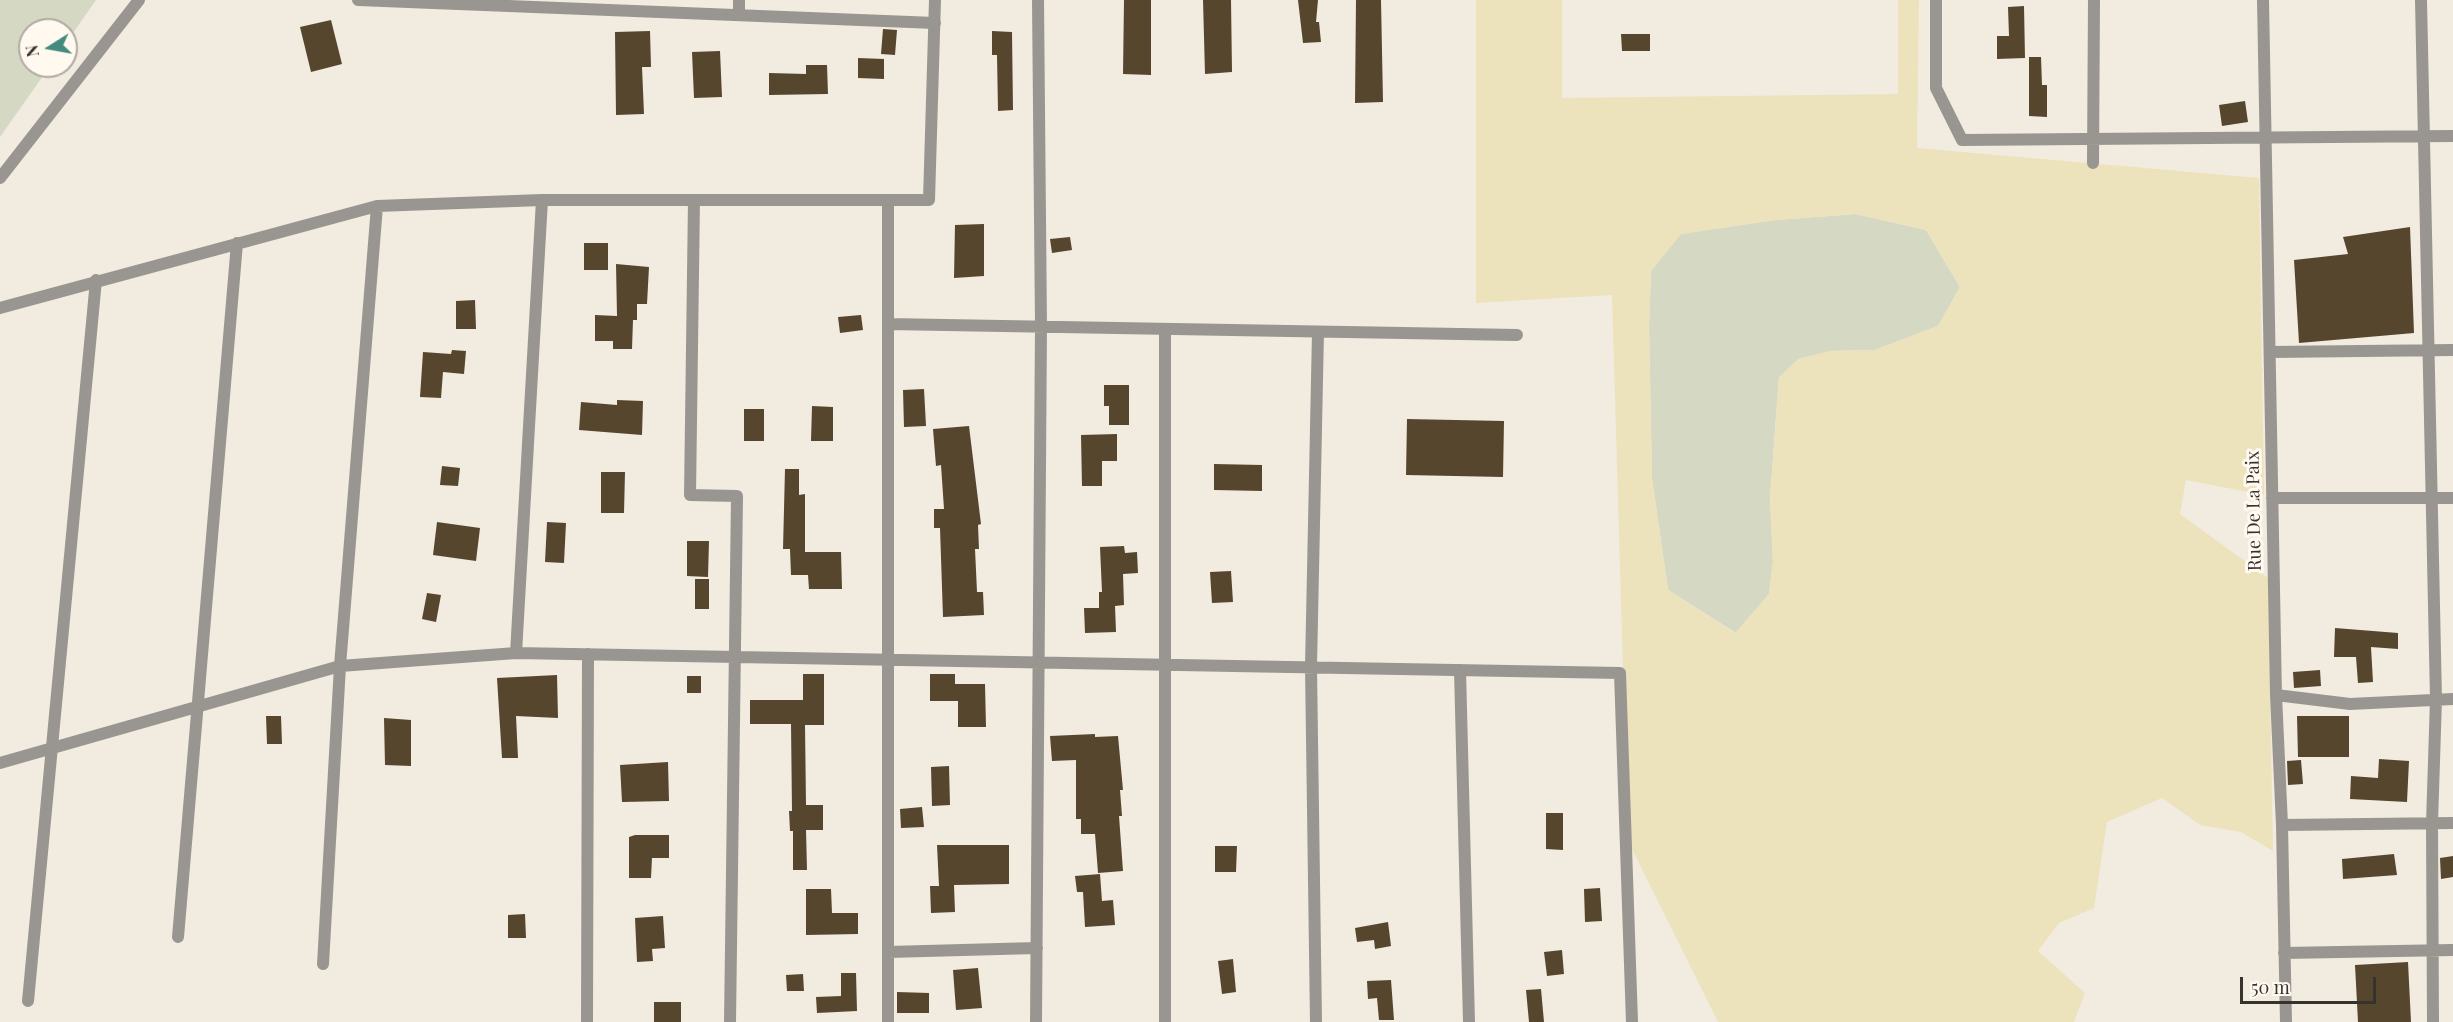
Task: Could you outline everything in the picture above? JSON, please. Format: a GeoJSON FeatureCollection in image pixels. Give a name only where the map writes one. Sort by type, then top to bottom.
{"type":"FeatureCollection","features":[{"type":"Feature","properties":{"kind":"street"},"geometry":{"type":"LineString","coordinates":[[0,178],[139,0]]}},
{"type":"Feature","properties":{"kind":"street"},"geometry":{"type":"LineString","coordinates":[[358,0],[935,23]]}},
{"type":"Feature","properties":{"kind":"street"},"geometry":{"type":"LineString","coordinates":[[739,0],[739,15]]}},
{"type":"Feature","properties":{"kind":"street"},"geometry":{"type":"LineString","coordinates":[[0,308],[96,280],[377,206],[542,200],[929,200],[935,0]]}},
{"type":"Feature","properties":{"kind":"street"},"geometry":{"type":"LineString","coordinates":[[1036,1022],[1041,327],[1038,0]]}},
{"type":"Feature","properties":{"kind":"street"},"geometry":{"type":"LineString","coordinates":[[1936,0],[1936,88],[1962,140],[2453,136]]}},
{"type":"Feature","properties":{"kind":"street"},"geometry":{"type":"LineString","coordinates":[[2093,163],[2094,0]]}},
{"type":"Feature","properties":{"kind":"street","name":"Rue De La Paix"},"geometry":{"type":"LineString","coordinates":[[2263,0],[2276,695],[2282,825],[2286,1022]]}},
{"type":"Feature","properties":{"kind":"street"},"geometry":{"type":"LineString","coordinates":[[2421,0],[2436,699],[2432,823],[2433,1022]]}},
{"type":"Feature","properties":{"kind":"street"},"geometry":{"type":"LineString","coordinates":[[516,653],[542,200]]}},
{"type":"Feature","properties":{"kind":"street"},"geometry":{"type":"LineString","coordinates":[[694,200],[690,495],[737,496],[730,1022]]}},
{"type":"Feature","properties":{"kind":"street"},"geometry":{"type":"LineString","coordinates":[[888,200],[888,1022]]}},
{"type":"Feature","properties":{"kind":"street"},"geometry":{"type":"LineString","coordinates":[[323,964],[340,666],[377,206]]}},
{"type":"Feature","properties":{"kind":"street"},"geometry":{"type":"LineString","coordinates":[[178,937],[237,243]]}},
{"type":"Feature","properties":{"kind":"street"},"geometry":{"type":"LineString","coordinates":[[28,1001],[96,280]]}},
{"type":"Feature","properties":{"kind":"street"},"geometry":{"type":"LineString","coordinates":[[888,324],[1517,336]]}},
{"type":"Feature","properties":{"kind":"street"},"geometry":{"type":"LineString","coordinates":[[1165,329],[1165,1022]]}},
{"type":"Feature","properties":{"kind":"street"},"geometry":{"type":"LineString","coordinates":[[1316,1022],[1311,668],[1318,332]]}},
{"type":"Feature","properties":{"kind":"street"},"geometry":{"type":"LineString","coordinates":[[2270,352],[2453,350]]}},
{"type":"Feature","properties":{"kind":"street"},"geometry":{"type":"LineString","coordinates":[[2272,498],[2453,498]]}},
{"type":"Feature","properties":{"kind":"street"},"geometry":{"type":"LineString","coordinates":[[0,763],[340,666],[516,653],[1620,673],[1632,1022]]}},
{"type":"Feature","properties":{"kind":"street"},"geometry":{"type":"LineString","coordinates":[[587,1022],[588,654]]}},
{"type":"Feature","properties":{"kind":"street"},"geometry":{"type":"LineString","coordinates":[[1460,670],[1469,1022]]}},
{"type":"Feature","properties":{"kind":"street"},"geometry":{"type":"LineString","coordinates":[[2276,695],[2350,704],[2453,699]]}},
{"type":"Feature","properties":{"kind":"street"},"geometry":{"type":"LineString","coordinates":[[2282,825],[2453,824]]}},
{"type":"Feature","properties":{"kind":"street"},"geometry":{"type":"LineString","coordinates":[[888,952],[1037,948]]}},
{"type":"Feature","properties":{"kind":"street"},"geometry":{"type":"LineString","coordinates":[[2284,953],[2453,950]]}},
{"type":"Feature","properties":{"kind":"green space"},"geometry":{"type":"Polygon","coordinates":[[[0,0],[96,0],[78,26],[78,18],[18,18],[18,78],[42,78],[0,137],[0,0]]]}},
{"type":"Feature","properties":{"kind":"green space"},"geometry":{"type":"Polygon","coordinates":[[[1856,214],[1926,230],[1960,287],[1938,326],[1875,350],[1830,351],[1779,377],[1770,498],[1773,562],[1769,594],[1736,633],[1668,590],[1652,479],[1649,326],[1651,271],[1680,234],[1775,220],[1856,214]]]}},
{"type":"Feature","properties":{"kind":"sand"},"geometry":{"type":"Polygon","coordinates":[[[1476,0],[1562,0],[1562,98],[1898,94],[1898,0],[1919,0],[1917,148],[2259,178],[2264,495],[2186,480],[2180,514],[2268,578],[2273,851],[2241,832],[2200,825],[2162,798],[2107,822],[2094,908],[2059,923],[2038,951],[2085,993],[2074,1022],[1718,1022],[1628,841],[1612,295],[1476,303],[1476,0]],[[1856,214],[1775,220],[1681,234],[1651,271],[1649,326],[1652,479],[1668,590],[1735,633],[1769,594],[1773,562],[1770,498],[1779,377],[1798,359],[1830,351],[1875,350],[1938,326],[1960,287],[1926,230],[1856,214]]]}},
{"type":"Feature","properties":{"kind":"building"},"geometry":{"type":"Polygon","coordinates":[[[1124,0],[1151,0],[1151,75],[1123,74],[1124,0]]]}},
{"type":"Feature","properties":{"kind":"building"},"geometry":{"type":"Polygon","coordinates":[[[1203,0],[1231,0],[1232,72],[1205,74],[1203,0]]]}},
{"type":"Feature","properties":{"kind":"building"},"geometry":{"type":"Polygon","coordinates":[[[1298,0],[1318,0],[1316,22],[1319,22],[1321,42],[1303,43],[1298,0]]]}},
{"type":"Feature","properties":{"kind":"building"},"geometry":{"type":"Polygon","coordinates":[[[1356,0],[1381,0],[1383,102],[1355,103],[1356,0]]]}},
{"type":"Feature","properties":{"kind":"building"},"geometry":{"type":"Polygon","coordinates":[[[2024,6],[2025,58],[1997,59],[1997,36],[2009,36],[2008,7],[2024,6]]]}},
{"type":"Feature","properties":{"kind":"building"},"geometry":{"type":"Polygon","coordinates":[[[331,20],[342,64],[311,72],[300,27],[331,20]]]}},
{"type":"Feature","properties":{"kind":"building"},"geometry":{"type":"Polygon","coordinates":[[[883,29],[897,30],[895,55],[881,54],[883,29]]]}},
{"type":"Feature","properties":{"kind":"building"},"geometry":{"type":"Polygon","coordinates":[[[650,31],[651,67],[642,67],[644,114],[616,115],[615,32],[650,31]]]}},
{"type":"Feature","properties":{"kind":"building"},"geometry":{"type":"Polygon","coordinates":[[[992,31],[1012,32],[1013,110],[998,111],[997,55],[992,55],[992,31]]]}},
{"type":"Feature","properties":{"kind":"building"},"geometry":{"type":"Polygon","coordinates":[[[1621,34],[1650,34],[1650,51],[1622,51],[1621,34]]]}},
{"type":"Feature","properties":{"kind":"building"},"geometry":{"type":"Polygon","coordinates":[[[720,51],[722,97],[694,98],[692,52],[720,51]]]}},
{"type":"Feature","properties":{"kind":"building"},"geometry":{"type":"Polygon","coordinates":[[[2029,57],[2041,57],[2042,85],[2047,85],[2047,117],[2029,116],[2029,57]]]}},
{"type":"Feature","properties":{"kind":"building"},"geometry":{"type":"Polygon","coordinates":[[[858,58],[884,59],[884,79],[858,78],[858,58]]]}},
{"type":"Feature","properties":{"kind":"building"},"geometry":{"type":"Polygon","coordinates":[[[806,65],[827,65],[828,94],[769,95],[769,73],[806,74],[806,65]]]}},
{"type":"Feature","properties":{"kind":"building"},"geometry":{"type":"Polygon","coordinates":[[[2245,101],[2248,122],[2222,126],[2219,105],[2245,101]]]}},
{"type":"Feature","properties":{"kind":"building"},"geometry":{"type":"Polygon","coordinates":[[[984,224],[984,276],[954,278],[955,225],[984,224]]]}},
{"type":"Feature","properties":{"kind":"building"},"geometry":{"type":"Polygon","coordinates":[[[2410,227],[2414,333],[2299,343],[2294,260],[2348,254],[2343,237],[2410,227]]]}},
{"type":"Feature","properties":{"kind":"building"},"geometry":{"type":"Polygon","coordinates":[[[1070,237],[1072,250],[1052,253],[1050,239],[1070,237]]]}},
{"type":"Feature","properties":{"kind":"building"},"geometry":{"type":"Polygon","coordinates":[[[584,243],[608,243],[608,270],[584,270],[584,243]]]}},
{"type":"Feature","properties":{"kind":"building"},"geometry":{"type":"Polygon","coordinates":[[[616,264],[649,267],[647,304],[637,304],[637,320],[633,320],[632,349],[613,349],[613,341],[595,341],[595,315],[617,316],[616,264]]]}},
{"type":"Feature","properties":{"kind":"building"},"geometry":{"type":"Polygon","coordinates":[[[475,300],[476,329],[456,329],[456,301],[475,300]]]}},
{"type":"Feature","properties":{"kind":"building"},"geometry":{"type":"Polygon","coordinates":[[[861,315],[863,330],[840,333],[838,317],[861,315]]]}},
{"type":"Feature","properties":{"kind":"building"},"geometry":{"type":"Polygon","coordinates":[[[452,350],[466,351],[464,374],[443,372],[441,398],[420,397],[423,352],[451,354],[452,350]]]}},
{"type":"Feature","properties":{"kind":"building"},"geometry":{"type":"Polygon","coordinates":[[[1104,385],[1129,385],[1129,425],[1109,425],[1109,406],[1104,406],[1104,385]]]}},
{"type":"Feature","properties":{"kind":"building"},"geometry":{"type":"Polygon","coordinates":[[[924,389],[926,426],[904,427],[903,390],[924,389]]]}},
{"type":"Feature","properties":{"kind":"building"},"geometry":{"type":"Polygon","coordinates":[[[617,400],[643,401],[642,435],[579,430],[581,402],[617,405],[617,400]]]}},
{"type":"Feature","properties":{"kind":"building"},"geometry":{"type":"Polygon","coordinates":[[[812,406],[833,407],[833,441],[811,441],[812,406]]]}},
{"type":"Feature","properties":{"kind":"building"},"geometry":{"type":"Polygon","coordinates":[[[744,409],[764,409],[764,441],[744,441],[744,409]]]}},
{"type":"Feature","properties":{"kind":"building"},"geometry":{"type":"Polygon","coordinates":[[[1407,419],[1504,421],[1503,477],[1406,475],[1407,419]]]}},
{"type":"Feature","properties":{"kind":"building"},"geometry":{"type":"Polygon","coordinates":[[[969,426],[981,524],[978,525],[979,549],[975,549],[977,592],[983,592],[984,615],[943,617],[940,528],[934,528],[934,509],[944,509],[941,465],[936,466],[933,429],[969,426]]]}},
{"type":"Feature","properties":{"kind":"building"},"geometry":{"type":"Polygon","coordinates":[[[1117,434],[1117,461],[1102,461],[1102,486],[1082,486],[1081,435],[1117,434]]]}},
{"type":"Feature","properties":{"kind":"building"},"geometry":{"type":"Polygon","coordinates":[[[1214,464],[1262,465],[1262,491],[1214,490],[1214,464]]]}},
{"type":"Feature","properties":{"kind":"building"},"geometry":{"type":"Polygon","coordinates":[[[442,466],[460,468],[458,486],[440,485],[442,466]]]}},
{"type":"Feature","properties":{"kind":"building"},"geometry":{"type":"Polygon","coordinates":[[[785,469],[799,469],[799,495],[805,494],[805,552],[841,552],[842,589],[809,589],[808,575],[791,575],[790,549],[783,549],[785,469]]]}},
{"type":"Feature","properties":{"kind":"building"},"geometry":{"type":"Polygon","coordinates":[[[601,472],[625,472],[624,513],[601,513],[601,472]]]}},
{"type":"Feature","properties":{"kind":"building"},"geometry":{"type":"Polygon","coordinates":[[[437,522],[480,528],[476,561],[433,555],[437,522]]]}},
{"type":"Feature","properties":{"kind":"building"},"geometry":{"type":"Polygon","coordinates":[[[547,522],[566,523],[564,563],[545,562],[547,522]]]}},
{"type":"Feature","properties":{"kind":"building"},"geometry":{"type":"Polygon","coordinates":[[[687,541],[709,541],[708,577],[687,576],[687,541]]]}},
{"type":"Feature","properties":{"kind":"building"},"geometry":{"type":"Polygon","coordinates":[[[1124,546],[1125,553],[1137,552],[1138,573],[1123,574],[1124,605],[1115,606],[1116,632],[1085,633],[1084,608],[1099,608],[1099,592],[1102,592],[1100,547],[1124,546]]]}},
{"type":"Feature","properties":{"kind":"building"},"geometry":{"type":"Polygon","coordinates":[[[1231,571],[1233,602],[1212,603],[1210,572],[1231,571]]]}},
{"type":"Feature","properties":{"kind":"building"},"geometry":{"type":"Polygon","coordinates":[[[695,579],[709,579],[709,609],[695,609],[695,579]]]}},
{"type":"Feature","properties":{"kind":"building"},"geometry":{"type":"Polygon","coordinates":[[[427,593],[441,595],[436,622],[422,619],[427,593]]]}},
{"type":"Feature","properties":{"kind":"building"},"geometry":{"type":"Polygon","coordinates":[[[2335,628],[2398,633],[2398,649],[2371,647],[2373,682],[2358,683],[2356,657],[2334,657],[2335,628]]]}},
{"type":"Feature","properties":{"kind":"building"},"geometry":{"type":"Polygon","coordinates":[[[2320,670],[2321,686],[2294,688],[2293,672],[2320,670]]]}},
{"type":"Feature","properties":{"kind":"building"},"geometry":{"type":"Polygon","coordinates":[[[803,674],[824,674],[824,725],[805,725],[806,805],[823,805],[823,830],[806,830],[807,870],[793,870],[793,831],[790,831],[789,811],[792,811],[791,724],[750,724],[750,700],[803,700],[803,674]]]}},
{"type":"Feature","properties":{"kind":"building"},"geometry":{"type":"Polygon","coordinates":[[[930,674],[955,674],[955,684],[985,684],[986,727],[958,727],[958,701],[930,701],[930,674]]]}},
{"type":"Feature","properties":{"kind":"building"},"geometry":{"type":"Polygon","coordinates":[[[557,675],[558,718],[516,716],[518,758],[502,758],[497,678],[557,675]]]}},
{"type":"Feature","properties":{"kind":"building"},"geometry":{"type":"Polygon","coordinates":[[[687,676],[701,676],[701,693],[687,693],[687,676]]]}},
{"type":"Feature","properties":{"kind":"building"},"geometry":{"type":"Polygon","coordinates":[[[266,716],[281,716],[282,744],[267,744],[266,716]]]}},
{"type":"Feature","properties":{"kind":"building"},"geometry":{"type":"Polygon","coordinates":[[[2297,716],[2349,716],[2349,757],[2298,757],[2297,716]]]}},
{"type":"Feature","properties":{"kind":"building"},"geometry":{"type":"Polygon","coordinates":[[[384,718],[411,720],[411,766],[385,765],[384,718]]]}},
{"type":"Feature","properties":{"kind":"building"},"geometry":{"type":"Polygon","coordinates":[[[1095,734],[1095,737],[1118,736],[1123,790],[1120,790],[1122,816],[1119,816],[1123,871],[1098,873],[1095,834],[1081,834],[1081,819],[1076,819],[1076,760],[1052,761],[1050,736],[1095,734]]]}},
{"type":"Feature","properties":{"kind":"building"},"geometry":{"type":"Polygon","coordinates":[[[2379,759],[2409,761],[2407,802],[2350,799],[2351,776],[2378,778],[2379,759]]]}},
{"type":"Feature","properties":{"kind":"building"},"geometry":{"type":"Polygon","coordinates":[[[2301,760],[2303,784],[2288,785],[2287,761],[2301,760]]]}},
{"type":"Feature","properties":{"kind":"building"},"geometry":{"type":"Polygon","coordinates":[[[668,762],[669,801],[622,802],[620,765],[668,762]]]}},
{"type":"Feature","properties":{"kind":"building"},"geometry":{"type":"Polygon","coordinates":[[[949,766],[950,805],[932,806],[931,767],[949,766]]]}},
{"type":"Feature","properties":{"kind":"building"},"geometry":{"type":"Polygon","coordinates":[[[922,807],[924,827],[901,828],[900,809],[922,807]]]}},
{"type":"Feature","properties":{"kind":"building"},"geometry":{"type":"Polygon","coordinates":[[[1546,813],[1563,813],[1563,850],[1546,849],[1546,813]]]}},
{"type":"Feature","properties":{"kind":"building"},"geometry":{"type":"Polygon","coordinates":[[[669,835],[669,858],[652,858],[651,878],[629,878],[629,837],[669,835]]]}},
{"type":"Feature","properties":{"kind":"building"},"geometry":{"type":"Polygon","coordinates":[[[937,845],[1009,845],[1009,884],[954,885],[955,912],[931,913],[930,886],[939,886],[937,845]]]}},
{"type":"Feature","properties":{"kind":"building"},"geometry":{"type":"Polygon","coordinates":[[[1215,846],[1237,846],[1236,872],[1215,872],[1215,846]]]}},
{"type":"Feature","properties":{"kind":"building"},"geometry":{"type":"Polygon","coordinates":[[[2394,854],[2397,875],[2343,879],[2342,859],[2394,854]]]}},
{"type":"Feature","properties":{"kind":"building"},"geometry":{"type":"Polygon","coordinates":[[[2453,856],[2453,877],[2441,879],[2440,858],[2453,856]]]}},
{"type":"Feature","properties":{"kind":"building"},"geometry":{"type":"Polygon","coordinates":[[[1100,874],[1102,901],[1113,900],[1115,925],[1085,927],[1083,892],[1077,892],[1075,876],[1100,874]]]}},
{"type":"Feature","properties":{"kind":"building"},"geometry":{"type":"Polygon","coordinates":[[[1600,888],[1602,921],[1585,922],[1584,889],[1600,888]]]}},
{"type":"Feature","properties":{"kind":"building"},"geometry":{"type":"Polygon","coordinates":[[[806,889],[831,889],[832,913],[858,913],[858,934],[806,935],[806,889]]]}},
{"type":"Feature","properties":{"kind":"building"},"geometry":{"type":"Polygon","coordinates":[[[525,914],[526,938],[508,938],[508,915],[525,914]]]}},
{"type":"Feature","properties":{"kind":"building"},"geometry":{"type":"Polygon","coordinates":[[[663,916],[665,948],[652,949],[653,961],[637,962],[635,918],[663,916]]]}},
{"type":"Feature","properties":{"kind":"building"},"geometry":{"type":"Polygon","coordinates":[[[1388,922],[1391,946],[1375,949],[1374,940],[1357,942],[1355,928],[1388,922]]]}},
{"type":"Feature","properties":{"kind":"building"},"geometry":{"type":"Polygon","coordinates":[[[1562,950],[1564,974],[1547,976],[1544,952],[1562,950]]]}},
{"type":"Feature","properties":{"kind":"building"},"geometry":{"type":"Polygon","coordinates":[[[1233,959],[1236,992],[1222,994],[1218,961],[1233,959]]]}},
{"type":"Feature","properties":{"kind":"building"},"geometry":{"type":"Polygon","coordinates":[[[2408,962],[2411,1022],[2358,1022],[2355,965],[2408,962]]]}},
{"type":"Feature","properties":{"kind":"building"},"geometry":{"type":"Polygon","coordinates":[[[978,968],[982,1008],[956,1010],[953,970],[978,968]]]}},
{"type":"Feature","properties":{"kind":"building"},"geometry":{"type":"Polygon","coordinates":[[[841,973],[856,973],[857,1011],[817,1013],[816,997],[841,996],[841,973]]]}},
{"type":"Feature","properties":{"kind":"building"},"geometry":{"type":"Polygon","coordinates":[[[803,974],[804,991],[787,991],[786,975],[803,974]]]}},
{"type":"Feature","properties":{"kind":"building"},"geometry":{"type":"Polygon","coordinates":[[[1391,980],[1394,1020],[1379,1020],[1377,998],[1368,999],[1367,981],[1391,980]]]}},
{"type":"Feature","properties":{"kind":"building"},"geometry":{"type":"Polygon","coordinates":[[[1541,989],[1544,1022],[1529,1022],[1526,990],[1541,989]]]}},
{"type":"Feature","properties":{"kind":"building"},"geometry":{"type":"Polygon","coordinates":[[[897,992],[929,993],[929,1013],[897,1013],[897,992]]]}},
{"type":"Feature","properties":{"kind":"building"},"geometry":{"type":"Polygon","coordinates":[[[654,1002],[681,1002],[681,1022],[654,1022],[654,1002]]]}}]}
